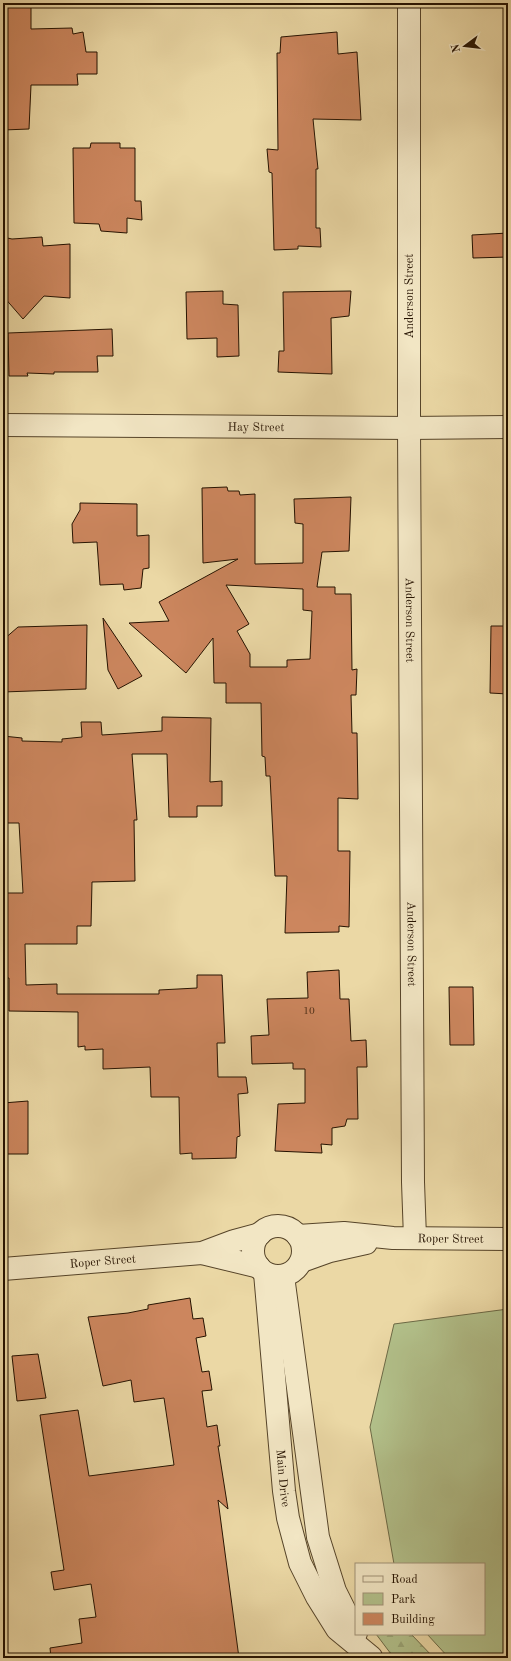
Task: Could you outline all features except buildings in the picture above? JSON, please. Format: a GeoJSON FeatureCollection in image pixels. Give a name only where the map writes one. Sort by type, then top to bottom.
{"type":"FeatureCollection","features":[{"type":"Feature","properties":{"kind":"street","name":"Anderson Street"},"geometry":{"type":"LineString","coordinates":[[409,3],[409,428],[413,1182],[415,1238]]}},
{"type":"Feature","properties":{"kind":"street","name":"Hay Street"},"geometry":{"type":"LineString","coordinates":[[3,425],[409,428],[508,427]]}},
{"type":"Feature","properties":{"kind":"street"},"geometry":{"type":"LineString","coordinates":[[275,1226],[288,1228],[298,1236],[302,1244],[303,1252],[302,1260],[294,1271],[269,1272],[254,1259],[253,1250],[255,1242],[260,1234],[275,1226]]}},
{"type":"Feature","properties":{"kind":"street","name":"Roper Street"},"geometry":{"type":"LineString","coordinates":[[3,1269],[202,1253],[234,1241],[260,1234]]}},
{"type":"Feature","properties":{"kind":"street","name":"Roper Street"},"geometry":{"type":"LineString","coordinates":[[298,1236],[344,1234],[393,1238],[508,1239]]}},
{"type":"Feature","properties":{"kind":"street","name":"Roper Street"},"geometry":{"type":"LineString","coordinates":[[302,1260],[346,1246],[393,1238]]}},
{"type":"Feature","properties":{"kind":"street","name":"Roper Street"},"geometry":{"type":"LineString","coordinates":[[202,1253],[269,1272]]}},
{"type":"Feature","properties":{"kind":"street","name":"Main Drive"},"geometry":{"type":"LineString","coordinates":[[269,1272],[306,1457],[318,1537],[335,1591],[355,1631]]}},
{"type":"Feature","properties":{"kind":"street","name":"Main Drive"},"geometry":{"type":"LineString","coordinates":[[269,1272],[281,1458],[288,1518],[300,1563],[317,1597],[337,1629],[371,1658]]}},
{"type":"Feature","properties":{"kind":"street"},"geometry":{"type":"LineString","coordinates":[[281,1458],[306,1457]]}},
{"type":"Feature","properties":{"kind":"street","name":"Main Drive"},"geometry":{"type":"LineString","coordinates":[[357,1635],[371,1658]]}},
{"type":"Feature","properties":{"kind":"green space"},"geometry":{"type":"Polygon","coordinates":[[[508,1309],[508,1658],[449,1658],[428,1635],[485,1635],[485,1563],[394,1563],[370,1427],[394,1324],[508,1309]]]}},
{"type":"Feature","properties":{"kind":"green space"},"geometry":{"type":"Polygon","coordinates":[[[377,1635],[412,1635],[434,1658],[394,1658],[377,1635]]]}}]}
